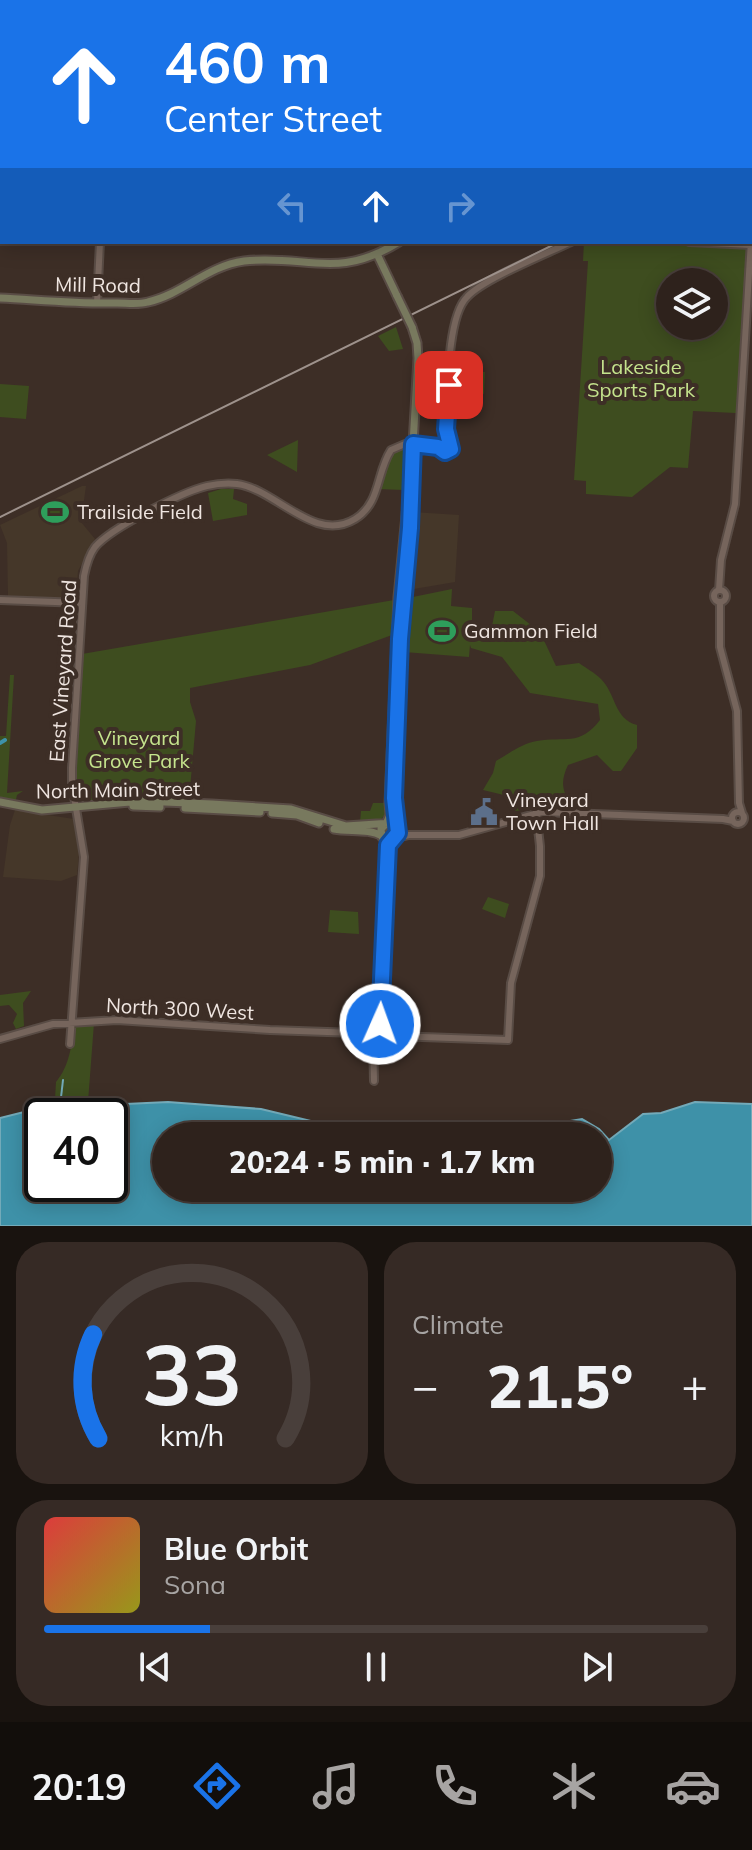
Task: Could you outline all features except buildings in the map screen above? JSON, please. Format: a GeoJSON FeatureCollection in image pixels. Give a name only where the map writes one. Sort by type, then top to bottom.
{"type":"FeatureCollection","features":[{"type":"Feature","properties":{"kind":"main road","name":"Mill Road"},"geometry":{"type":"LineString","coordinates":[[0,298],[146,303],[169,295],[218,267],[239,262],[352,263],[395,244]]}},
{"type":"Feature","properties":{"kind":"main road"},"geometry":{"type":"LineString","coordinates":[[377,254],[412,327],[418,358],[410,442],[391,835]]}},
{"type":"Feature","properties":{"kind":"main road"},"geometry":{"type":"LineString","coordinates":[[391,835],[381,829],[390,815],[395,640],[403,545],[408,529]]}},
{"type":"Feature","properties":{"kind":"main road"},"geometry":{"type":"LineString","coordinates":[[403,545],[405,562]]}},
{"type":"Feature","properties":{"kind":"main road","name":"North Main Street"},"geometry":{"type":"LineString","coordinates":[[0,805],[76,810],[141,801],[212,804],[291,809],[330,825]]}},
{"type":"Feature","properties":{"kind":"main road"},"geometry":{"type":"LineString","coordinates":[[330,825],[356,827],[392,823],[391,835]]}},
{"type":"Feature","properties":{"kind":"main road"},"geometry":{"type":"LineString","coordinates":[[330,825],[362,833],[373,831],[391,835]]}},
{"type":"Feature","properties":{"kind":"street"},"geometry":{"type":"LineString","coordinates":[[97,303],[100,244]]}},
{"type":"Feature","properties":{"kind":"street"},"geometry":{"type":"LineString","coordinates":[[410,442],[443,444],[453,323],[460,304],[467,296],[567,244]]}},
{"type":"Feature","properties":{"kind":"street"},"geometry":{"type":"LineString","coordinates":[[730,244],[751,245],[748,340],[735,505],[721,560],[719,590],[713,596],[720,602],[720,647],[737,711],[738,818]]}},
{"type":"Feature","properties":{"kind":"street","name":"East Vineyard Road"},"geometry":{"type":"LineString","coordinates":[[70,1044],[84,857],[72,777],[82,603],[87,563],[94,548],[118,529],[206,486],[228,484],[254,489],[318,523],[342,524],[355,519],[373,501],[388,456],[398,446],[410,442]]}},
{"type":"Feature","properties":{"kind":"street"},"geometry":{"type":"LineString","coordinates":[[0,600],[82,603]]}},
{"type":"Feature","properties":{"kind":"street"},"geometry":{"type":"LineString","coordinates":[[377,1034],[374,1081],[387,854],[391,835],[459,835],[536,812],[752,818]]}},
{"type":"Feature","properties":{"kind":"street","name":"North 300 West"},"geometry":{"type":"LineString","coordinates":[[0,1039],[53,1024],[117,1020],[508,1040],[511,983],[540,876],[536,812]]}},
{"type":"Feature","properties":{"kind":"shaded area"},"geometry":{"type":"Polygon","coordinates":[[[86,486],[81,522],[95,539],[78,571],[76,599],[8,596],[7,543],[0,525],[86,486]]]}},
{"type":"Feature","properties":{"kind":"shaded area"},"geometry":{"type":"Polygon","coordinates":[[[413,512],[459,515],[455,582],[408,590],[413,512]]]}},
{"type":"Feature","properties":{"kind":"shaded area"},"geometry":{"type":"Polygon","coordinates":[[[15,810],[74,819],[79,853],[77,875],[61,881],[3,877],[15,810]]]}},
{"type":"Feature","properties":{"kind":"green space","name":"Lakeside Sports Park"},"geometry":{"type":"Polygon","coordinates":[[[584,244],[747,248],[736,413],[693,411],[688,468],[670,467],[632,497],[586,494],[586,481],[574,480],[588,261],[583,261],[584,244]]]}},
{"type":"Feature","properties":{"kind":"green space"},"geometry":{"type":"Polygon","coordinates":[[[396,327],[403,349],[389,351],[378,336],[396,327]]]}},
{"type":"Feature","properties":{"kind":"green space"},"geometry":{"type":"Polygon","coordinates":[[[454,370],[485,372],[484,394],[472,393],[472,387],[453,385],[454,370]]]}},
{"type":"Feature","properties":{"kind":"green space"},"geometry":{"type":"Polygon","coordinates":[[[0,384],[29,386],[26,419],[0,417],[0,384]]]}},
{"type":"Feature","properties":{"kind":"green space"},"geometry":{"type":"Polygon","coordinates":[[[298,440],[297,472],[267,455],[298,440]]]}},
{"type":"Feature","properties":{"kind":"green space"},"geometry":{"type":"Polygon","coordinates":[[[402,447],[407,449],[404,490],[378,489],[388,456],[402,447]]]}},
{"type":"Feature","properties":{"kind":"green space"},"geometry":{"type":"Polygon","coordinates":[[[234,489],[233,499],[247,504],[247,515],[213,521],[208,493],[234,489]]]}},
{"type":"Feature","properties":{"kind":"green space","name":"Trailside Field"},"geometry":{"type":"Polygon","coordinates":[[[60,504],[67,519],[53,521],[45,509],[60,504]]]}},
{"type":"Feature","properties":{"kind":"green space"},"geometry":{"type":"Polygon","coordinates":[[[452,589],[451,606],[472,608],[472,624],[492,626],[495,611],[513,611],[540,632],[556,666],[579,663],[601,679],[619,712],[637,725],[637,748],[621,771],[613,771],[597,755],[568,765],[563,786],[572,806],[515,811],[512,797],[483,790],[496,761],[516,749],[532,742],[571,739],[585,734],[600,720],[598,704],[530,693],[502,657],[471,648],[470,645],[469,657],[404,652],[405,601],[452,589]]]}},
{"type":"Feature","properties":{"kind":"green space","name":"Vineyard Grove Park"},"geometry":{"type":"Polygon","coordinates":[[[394,600],[392,635],[310,665],[190,688],[190,702],[196,721],[189,800],[79,804],[75,777],[82,654],[394,600]]]}},
{"type":"Feature","properties":{"kind":"green space"},"geometry":{"type":"Polygon","coordinates":[[[10,675],[14,675],[7,793],[23,791],[17,795],[15,804],[0,801],[0,736],[6,736],[10,675]]]}},
{"type":"Feature","properties":{"kind":"green space"},"geometry":{"type":"Polygon","coordinates":[[[373,803],[386,803],[386,814],[379,821],[360,823],[361,811],[370,811],[373,803]]]}},
{"type":"Feature","properties":{"kind":"green space"},"geometry":{"type":"Polygon","coordinates":[[[488,897],[509,904],[505,918],[482,909],[488,897]]]}},
{"type":"Feature","properties":{"kind":"green space"},"geometry":{"type":"Polygon","coordinates":[[[330,910],[358,912],[359,934],[328,932],[330,910]]]}},
{"type":"Feature","properties":{"kind":"green space"},"geometry":{"type":"Polygon","coordinates":[[[31,991],[23,1003],[24,1026],[16,1029],[13,1023],[17,1014],[9,1005],[0,1006],[0,995],[31,991]]]}},
{"type":"Feature","properties":{"kind":"green space"},"geometry":{"type":"Polygon","coordinates":[[[94,1023],[88,1098],[55,1098],[56,1082],[67,1063],[74,1026],[94,1023]]]}},
{"type":"Feature","properties":{"kind":"water"},"geometry":{"type":"Polygon","coordinates":[[[168,1102],[261,1109],[315,1122],[152,1122],[152,1202],[612,1202],[612,1138],[643,1114],[661,1113],[695,1102],[752,1104],[752,1226],[0,1226],[0,1118],[24,1112],[24,1202],[128,1202],[128,1104],[168,1102]]]}},
{"type":"Feature","properties":{"kind":"waterway"},"geometry":{"type":"LineString","coordinates":[[0,743],[5,740]]}},
{"type":"Feature","properties":{"kind":"waterway"},"geometry":{"type":"LineString","coordinates":[[61,1098],[63,1080]]}},
{"type":"Feature","properties":{"kind":"railway"},"geometry":{"type":"LineString","coordinates":[[0,517],[555,244]]}},
{"type":"Feature","properties":{"kind":"place","name":"Trailside Field"},"geometry":{"type":"Point","coordinates":[55,512]}},
{"type":"Feature","properties":{"kind":"place","name":"Gammon Field"},"geometry":{"type":"Point","coordinates":[442,631]}},
{"type":"Feature","properties":{"kind":"place","name":"Vineyard Town Hall"},"geometry":{"type":"Point","coordinates":[484,812]}},
{"type":"Feature","properties":{"kind":"route"},"geometry":{"type":"LineString","coordinates":[[380,1024],[388,845],[398,833],[394,798],[400,639],[410,528],[413,444],[438,447],[443,452],[451,449],[446,429],[449,385]]}}]}
